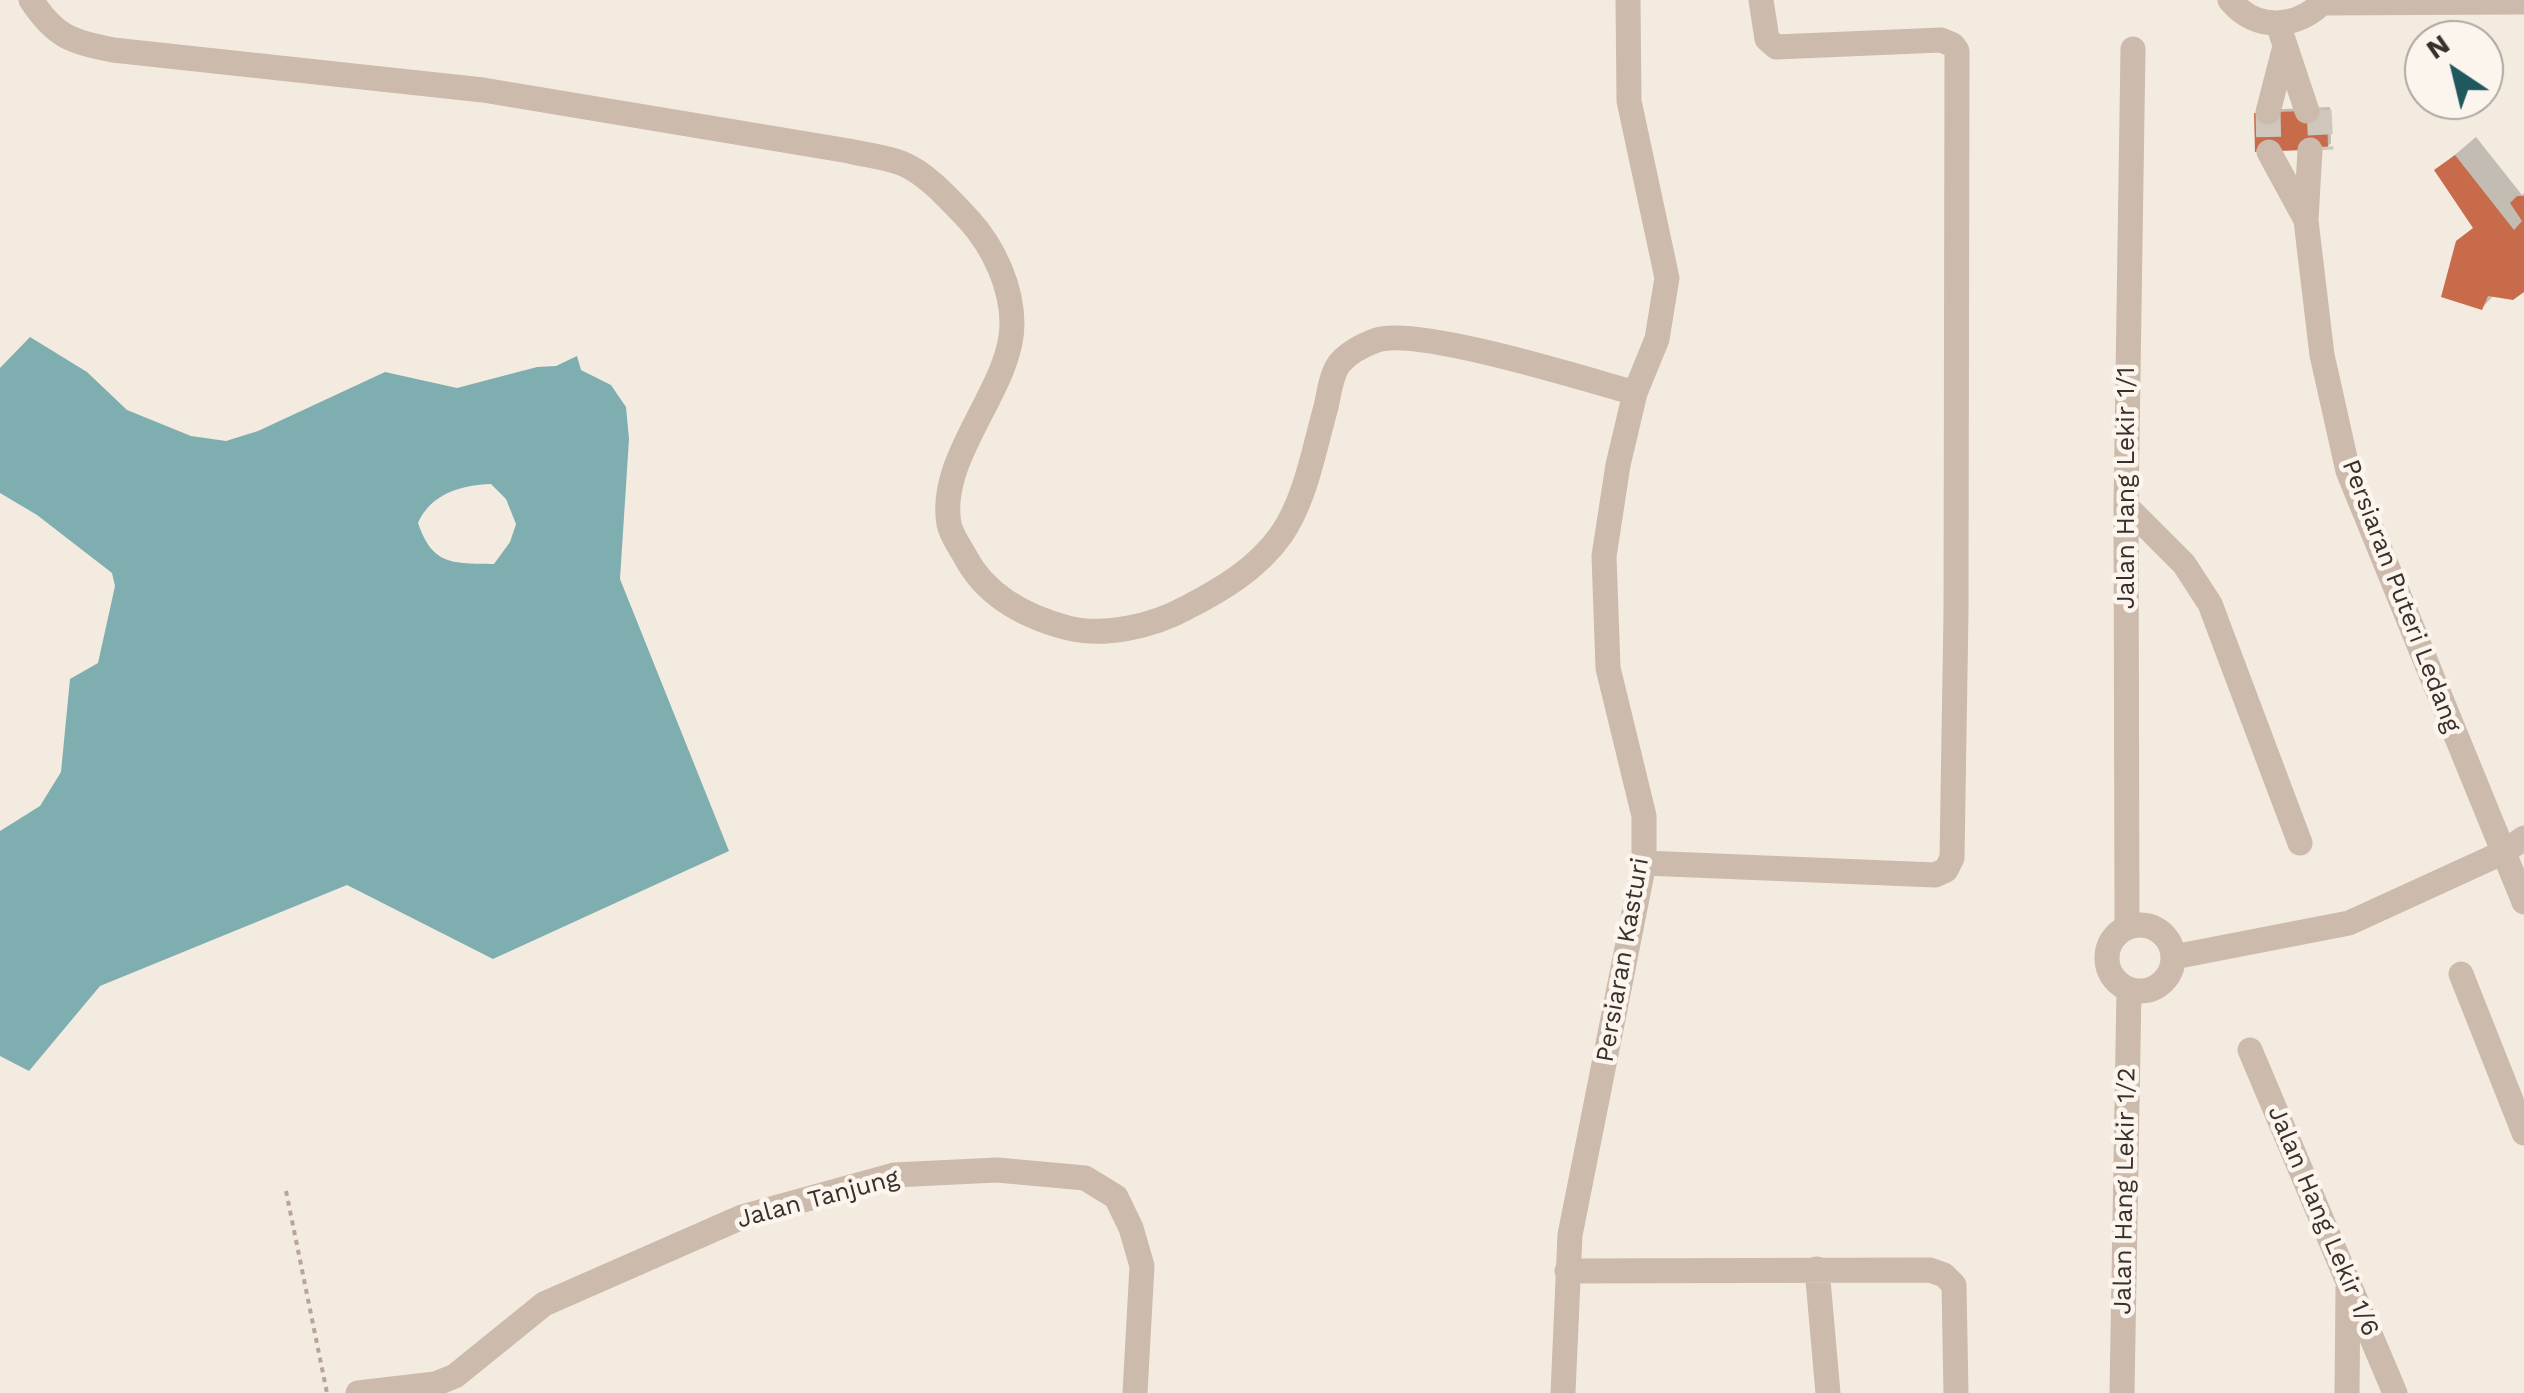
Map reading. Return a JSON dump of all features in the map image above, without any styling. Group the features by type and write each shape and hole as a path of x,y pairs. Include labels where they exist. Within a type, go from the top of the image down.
{"street":[{"path":"31,0 48,26 71,41 113,50 483,90 849,151 903,164 948,198 984,236 1006,282 1012,325 1002,364 960,457 948,504 949,527 970,566 993,595 1027,614 1072,629 1126,629 1171,616 1222,589 1257,562 1281,535 1300,500 1337,366 1354,350 1380,339 1408,338 1478,351 1635,393"},
{"name":"Persiaran Kasturi","path":"1563,1393 1570,1234 1644,862 1644,816 1608,668 1604,556 1618,466 1635,393 1657,339 1668,278 1629,101 1628,0"},
{"path":"1644,862 1934,875 1946,870 1952,858 1958,58 1953,45 1941,40 1776,47 1765,33 1761,0"},
{"path":"2230,0 2247,16 2278,24 2295,22 2324,2 2524,2"},
{"path":"2278,24 2284,50 2313,111"},
{"name":"Jalan Hang Lekir 1/1","path":"2127,927 2126,506 2133,49"},
{"path":"2274,112 2284,50"},
{"path":"2306,220 2315,150"},
{"path":"2276,151 2306,220"},
{"name":"Persiaran Puteri Ledang","path":"2306,220 2322,355 2348,471 2524,902"},
{"path":"2126,506 2184,564 2210,604 2300,843"},
{"path":"2174,957 2349,923 2502,853 2524,838"},
{"path":"2148,925 2158,930 2166,937 2174,957 2172,968 2150,990 2129,989 2112,975 2107,953 2117,934 2127,927 2148,925"},
{"path":"2461,974 2524,1133"},
{"name":"Jalan Hang Lekir 1/2","path":"2122,1393 2129,989"},
{"name":"Jalan Hang Lekir 1/6","path":"2250,1050 2396,1393"},
{"name":"Jalan Tanjung","path":"358,1393 446,1381 473,1364 544,1304 742,1217 894,1175 998,1170 1085,1178 1116,1197 1131,1228 1142,1266 1135,1393"},
{"path":"1817,1270 1828,1393"},
{"path":"1567,1271 1930,1270 1944,1275 1954,1285 1956,1393"},
{"path":"2346,1393 2348,1276"}],"path":[{"path":"286,1191 327,1393"}],"water":[{"path":"30,337 87,372 127,410 191,436 226,441 258,431 385,372 457,388 537,367 556,366 577,356 581,370 611,385 626,407 629,439 620,579 729,851 493,959 347,885 100,986 29,1071 0,1056 0,831 40,806 61,772 70,679 98,663 115,586 112,573 37,515 0,493 0,368","holes":["491,484 506,499 516,524 510,542 494,564 455,562 438,555 418,523 439,498 468,486"]}],"building":[{"path":"2327,110 2328,149 2255,152 2254,113"},
{"path":"2455,155 2514,230 2522,221 2510,203 2517,196 2524,196 2524,292 2513,300 2488,296 2482,310 2441,297 2456,241 2473,228 2434,170"}],"tunnel":[{"path":"2319,110 2321,150"},
{"path":"2268,112 2269,152"}]}
